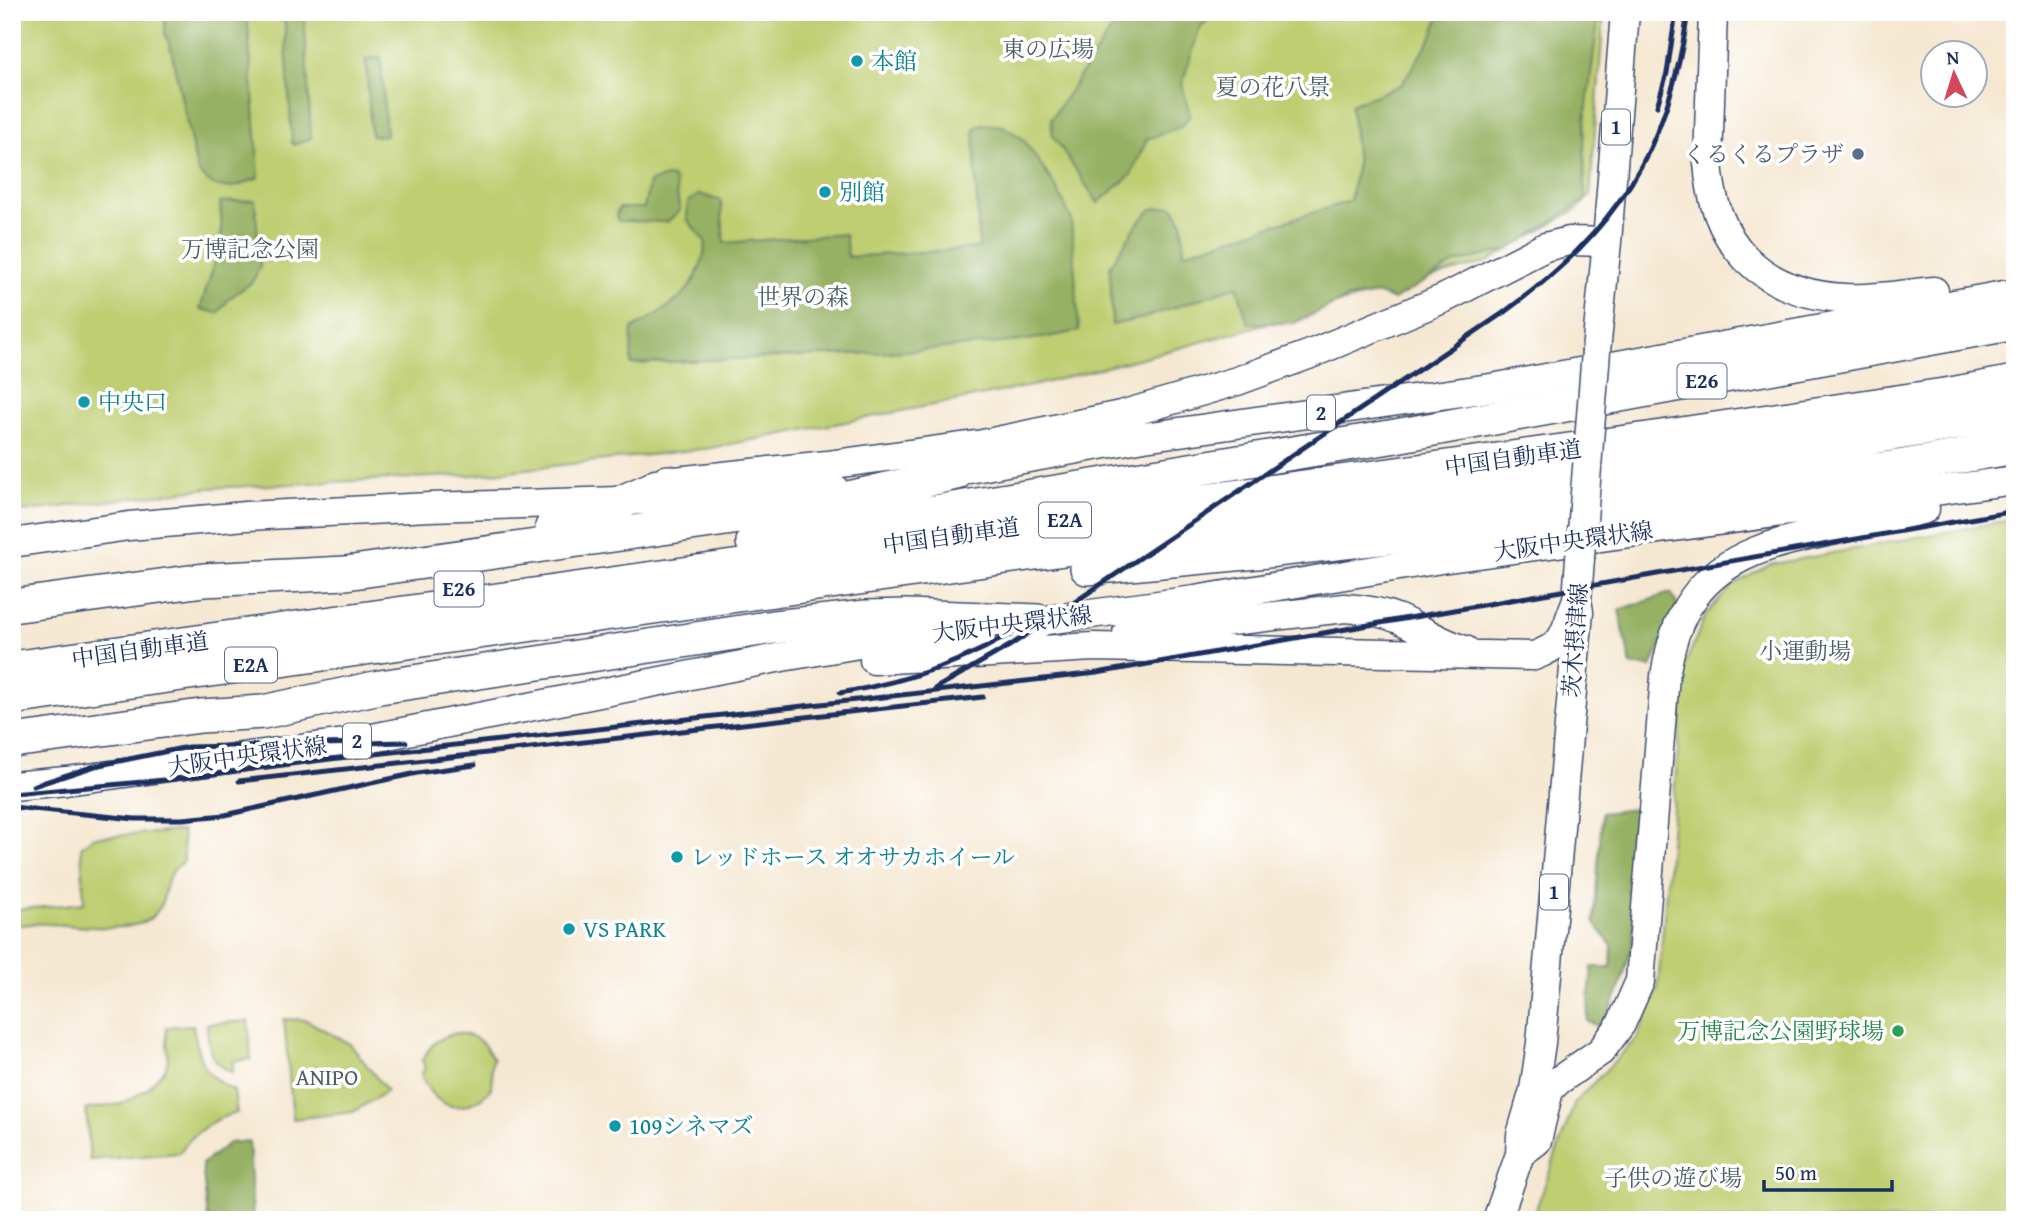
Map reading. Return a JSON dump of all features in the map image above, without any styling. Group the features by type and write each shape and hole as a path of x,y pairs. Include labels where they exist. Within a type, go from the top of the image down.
{"highway":[{"name":"E26","path":"178,645 461,589 1390,437 2015,323"},
{"name":"中国自動車道","path":"12,698 1006,557 1805,448 1953,410 2015,382"},
{"name":"中国自動車道","path":"12,668 1953,410 2015,414"},
{"name":"E2A","path":"490,632 601,628 1028,573 1266,551 1431,532 1904,466 2015,447"},
{"path":"204,580 346,573 686,525 853,497 956,473"},
{"path":"12,606 545,528 589,516 668,482"},
{"path":"12,741 201,716 263,712 380,687 774,627 866,617 906,616 1038,621"}],"main road":[{"name":"茨木摂津線","path":"1497,1220 1520,1154 1521,1135 1534,1090 1541,1043 1579,612 1577,600 1580,558 1625,12"},
{"path":"1713,12 1708,162 1710,185 1723,227 1731,243 1745,259 1760,271 1797,290 1844,298 2015,284"},
{"path":"430,507 827,465 983,444 1121,415 1237,381 1308,355 1445,298 1545,247 1569,241 1607,242"},
{"name":"2","path":"12,543 142,525 291,513 713,498 956,473 1184,431 1497,387 2015,293"},
{"path":"1520,1154 1537,1141 1549,1090 1601,1051 1621,1024 1640,981 1665,676 1675,633 1695,596 1721,570 1755,550 1962,500 2015,482"},
{"name":"大阪中央環状線","path":"12,786 352,742 698,672 866,643 1195,600 1441,559 2015,482"},
{"path":"698,672 1049,648 1534,656 1556,646 1563,638 1577,600"},
{"path":"1038,621 1109,634 1345,608 1363,609 1397,618 1455,647 1486,656"}],"green space":[{"name":"万博記念公園","path":"12,12 1604,12 1590,195 1579,208 1487,262 1036,385 711,448 474,475 209,488 12,513"},
{"path":"155,12 247,12 259,177 233,187 225,187 210,183 197,170 171,49 165,34 165,18"},
{"path":"284,12 304,12 311,138 294,145 292,143"},
{"path":"1123,12 1214,12 1199,30 1182,84 1190,115 1181,127 1147,139 1131,175 1098,203 1053,136 1051,119"},
{"path":"1441,12 1599,12 1584,129 1585,200 1508,250 1455,263 1394,300 1379,294 1348,298 1294,323 1248,323 1237,286 1144,318 1112,325 1110,266 1138,223 1152,209 1173,206 1182,222 1184,253 1350,201 1357,163 1351,105 1401,85 1431,38"},
{"path":"381,58 386,135 371,136 366,59"},
{"name":"世界の森","path":"982,124 1003,126 1023,139 1056,187 1071,218 1079,331 1020,341 920,350 631,364 632,329 681,296 697,275 702,261 706,243 687,219 688,202 700,194 721,201 724,243 845,234 848,257 979,248 974,129"},
{"path":"666,177 673,178 680,211 667,222 618,221 616,215 619,208 644,208 649,182"},
{"path":"255,200 260,267 252,282 230,298 218,313 200,309 218,252 222,230 220,202"},
{"path":"2015,519 2015,1220 1532,1220 1575,1102 1637,1038 1658,988 1685,665 1706,614 1733,585 1769,565"},
{"path":"1671,593 1678,606 1651,667 1631,665 1619,610"},
{"path":"1643,808 1632,947 1618,992 1602,1028 1587,1021 1592,967 1611,967 1612,946 1594,922 1602,813"},
{"path":"182,831 184,861 171,874 162,903 153,916 144,922 131,926 102,928 41,924 12,926 12,910 84,903 81,847 93,837"},
{"name":"ANIPO","path":"284,1019 306,1020 350,1044 387,1091 353,1112 293,1119"},
{"path":"248,1021 251,1059 233,1061 233,1073 219,1064 211,1054 207,1024"},
{"path":"193,1025 203,1065 214,1078 234,1091 237,1113 204,1127 179,1153 90,1160 86,1109 121,1104 147,1089 166,1068 166,1027"},
{"path":"457,1033 479,1040 486,1048 493,1059 493,1083 483,1097 476,1101 467,1105 450,1106 436,1098 425,1084 421,1075 425,1068 422,1060 436,1042"},
{"path":"249,1141 253,1220 208,1220 202,1164 229,1143"}],"railway":[{"path":"1657,106 1667,73 1676,12"},
{"path":"936,688 1011,645 1503,313 1543,282 1577,251 1606,218 1631,184 1651,147 1667,106 1688,12"},
{"path":"12,794 175,779 330,759 1097,673 2015,511"},
{"path":"840,693 890,683 939,668 985,648 1029,622"},
{"path":"239,781 983,697"},
{"path":"33,786 95,766 188,747 406,742"},
{"path":"12,807 135,819 182,819 225,815 417,773 475,765"}],"place":[{"name":"本館","path":"857,61"},
{"name":"くるくるプラザ","path":"1858,154"},
{"name":"別館","path":"825,192"},
{"name":"中央口","path":"84,402"},
{"name":"レッドホース オオサカホイール","path":"677,857"},
{"name":"VS PARK","path":"569,929"},
{"name":"万博記念公園野球場","path":"1898,1031"},
{"name":"109シネマズ","path":"615,1126"}],"park label":[{"name":"東の広場","path":"1048,49"},
{"name":"夏の花八景","path":"1273,87"},
{"name":"小運動場","path":"1805,651"},
{"name":"子供の遊び場","path":"1673,1178"}]}
